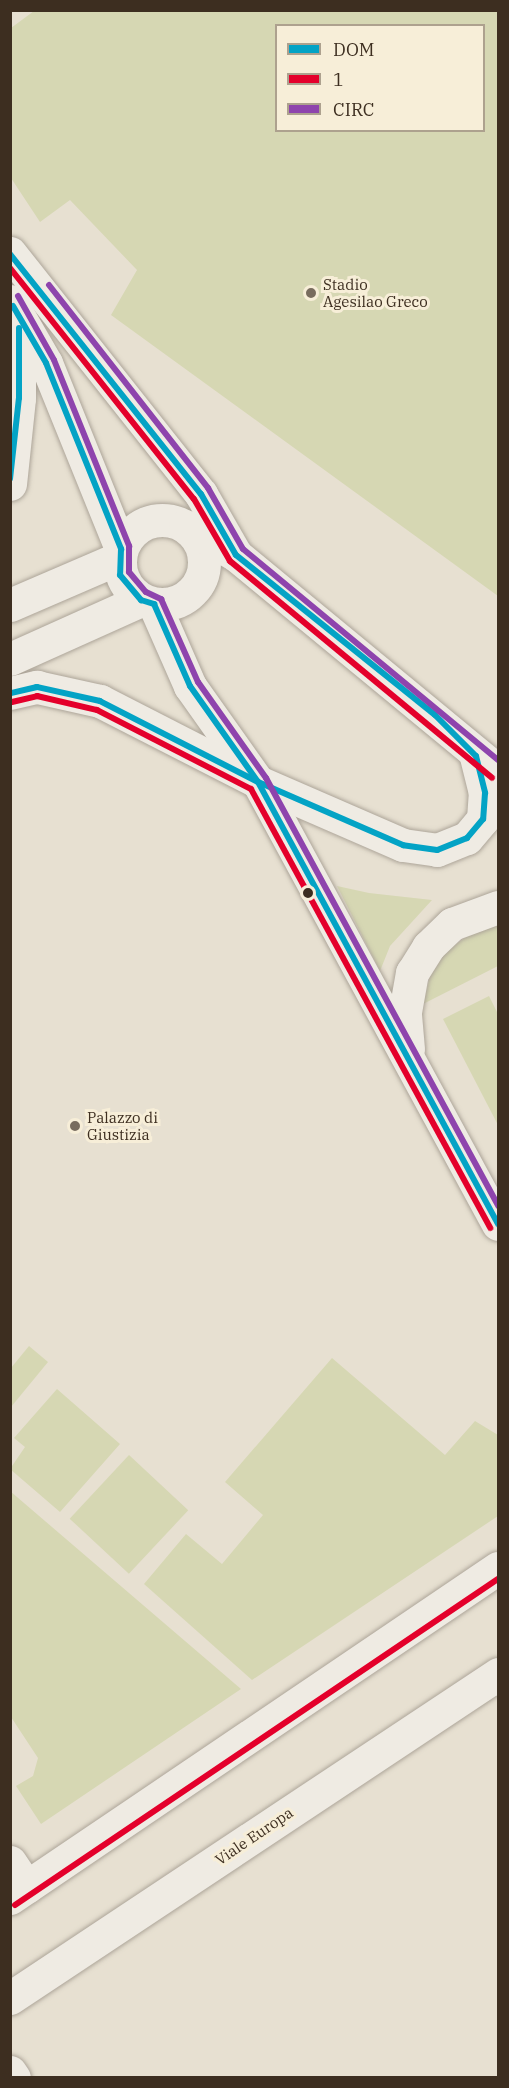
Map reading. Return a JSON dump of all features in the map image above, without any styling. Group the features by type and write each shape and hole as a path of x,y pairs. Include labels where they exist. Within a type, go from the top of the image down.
{"street":[{"path":"10,253 201,494 208,545 202,579 190,595 173,604 147,602 10,658"},
{"path":"10,484 20,398 15,308"},
{"path":"15,308 46,363 120,554 120,575 147,602 190,686 258,782 498,1224"},
{"path":"10,605 120,554 131,532 148,522 167,520 208,545 435,715 487,764 483,819 467,838 437,850 392,841 258,782 100,701 37,687 10,693"},
{"path":"409,1057 405,1012 412,973 428,947 452,924 498,907"},
{"path":"16,1882 498,1568"},
{"name":"Viale Europa","path":"10,1998 498,1674"},
{"path":"10,2072 14,2078"}],"green space":[{"name":"Stadio Agesilao Greco","path":"34,11 498,11 498,596 111,315 137,270 70,200 40,222 11,178 11,28"},
{"path":"337,886 369,893 432,900 390,946 380,971"},
{"path":"498,921 498,966 423,1004 432,969 445,952 479,928"},
{"path":"489,996 498,1014 498,1125 443,1019"},
{"path":"29,1346 48,1362 11,1407 11,1368"},
{"path":"332,1358 445,1455 475,1421 498,1435 498,1516 252,1680 144,1584 186,1534 222,1564 263,1515 225,1482"},
{"path":"57,1389 120,1444 60,1512 10,1469 25,1447 14,1438"},
{"path":"129,1455 188,1510 129,1574 70,1519"},
{"path":"10,1491 241,1689 41,1824 16,1786 33,1776 38,1758 11,1717"}],"transit line":[{"name":"DOM","path":"10,254 201,494 236,555 435,715 476,756 485,793 483,819 467,838 437,850 403,845 258,782 100,701 37,687 10,693"},
{"name":"1","path":"10,268 194,499 230,561 492,778"},
{"name":"CIRC","path":"49,285 208,488 243,549 498,760"},
{"name":"CIRC","path":"18,296 54,360 129,546 129,572 146,592 161,599 198,682 266,778 498,1206"},
{"name":"DOM","path":"13,306 46,363 121,549 120,575 141,600 154,604 190,686 258,782 498,1224"},
{"name":"DOM","path":"10,479 19,398 19,328"},
{"name":"1","path":"12,702 37,696 97,710 251,789 490,1228"},
{"name":"1","path":"15,1905 498,1579"}],"place":[{"name":"Stadio Agesilao Greco","path":"311,293"},
{"name":"Palazzo di Giustizia","path":"75,1126"}]}
